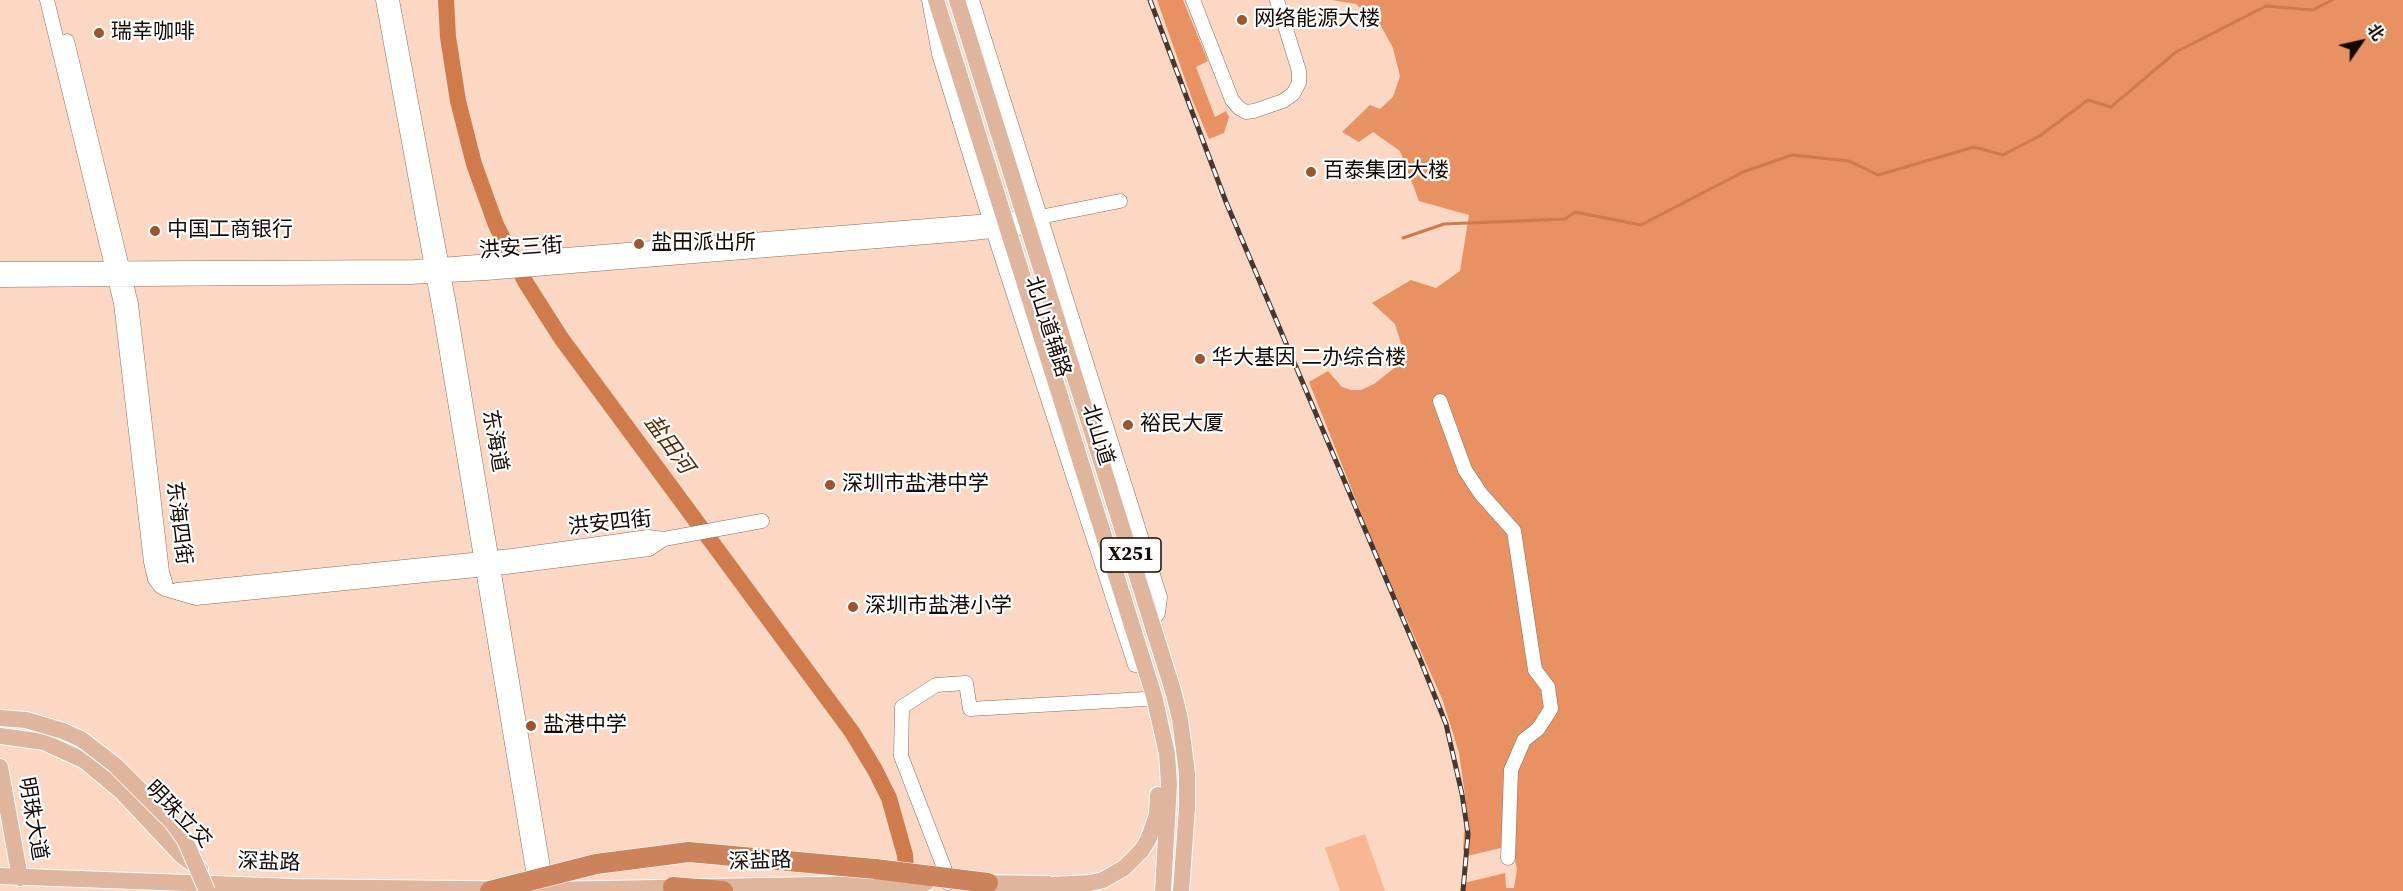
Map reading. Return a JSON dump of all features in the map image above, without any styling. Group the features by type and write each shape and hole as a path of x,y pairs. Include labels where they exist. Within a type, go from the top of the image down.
{"highway":[{"path":"490,891 596,864 689,852 880,874 923,875 946,881 988,883"},
{"path":"673,887 723,891"}],"main road":[{"name":"北山道","path":"936,0 999,225 1090,488 1154,696 1167,754 1169,784 1163,891"},
{"name":"北山道","path":"957,0 1031,220 1174,694 1186,756 1187,808 1181,891"},
{"path":"1065,452 1090,488"},
{"path":"988,883 1055,888 1103,880 1133,861 1149,840 1157,815 1158,782 1154,740 1135,665 1125,600"},
{"path":"0,718 26,720 63,730 81,739 115,765 172,822 185,840 207,891"},
{"name":"明珠立交","path":"0,736 44,742 85,761 106,776 182,855 208,874 240,882 293,887"},
{"name":"明珠大道","path":"0,767 10,877"},
{"name":"明珠大道","path":"0,824 10,877"},
{"name":"深盐路","path":"10,877 293,887 540,890 673,887 880,874 946,881"}],"street":[{"name":"东海四街","path":"47,0 119,274"},
{"name":"东海四街","path":"57,0 119,274 152,571 160,586 172,590"},
{"name":"北山道辅路","path":"929,0 939,54 999,225 1065,452 1135,665"},
{"path":"972,0 1031,220"},
{"path":"1193,0 1232,100 1246,112 1283,101 1293,94 1299,83 1299,72 1277,0"},
{"name":"东海道","path":"388,3 438,271 540,890"},
{"name":"洪安三街","path":"0,280 119,274 438,271 999,225 1120,201"},
{"name":"洪安三街","path":"0,269 119,274"},
{"path":"1440,401 1465,470 1481,494 1514,531 1535,670 1548,687 1551,709 1538,729 1524,740 1511,770 1509,858"},
{"name":"洪安四街","path":"172,590 196,598 488,564 649,549 664,539 762,521"},
{"path":"946,881 901,756 902,707 936,685 966,683 970,709 1145,699"}],"shaded area":[{"path":"1157,0 1183,0 1208,61 1196,67 1215,117 1226,111 1229,117 1224,133 1209,139 1192,99"},
{"path":"1332,0 2403,0 2403,891 1464,891 1464,883 1505,873 1506,888 1514,888 1517,869 1514,856 1505,847 1467,856 1463,850 1466,802 1459,753 1443,701 1377,553 1309,382 1328,371 1342,387 1361,390 1374,384 1393,369 1404,353 1395,324 1372,303 1411,280 1436,288 1460,271 1469,215 1419,201 1400,151 1373,132 1359,142 1342,132 1370,105 1380,109 1393,97 1400,76 1393,48 1381,26 1356,4"},
{"path":"1365,834 1385,891 1340,891 1325,848"}],"waterway":[{"name":"盐田河","path":"446,0 448,37 458,101 474,164 496,225 526,283 561,338 852,732 889,798 905,855 907,884"},
{"path":"1403,238 1444,224 1565,219 1575,212 1641,225 1743,172 1792,155 1849,161 1878,175 1974,147 2003,155 2041,135 2088,100 2111,107 2176,52 2266,6 2313,10 2332,0"}],"railway":[{"path":"1150,0 1226,202 1446,724 1462,794 1468,834 1463,891"}],"place":[{"name":"网络能源大楼","path":"1242,20"},
{"name":"瑞幸咖啡","path":"99,33"},
{"name":"百泰集团大楼","path":"1311,172"},
{"name":"中国工商银行","path":"155,231"},
{"name":"盐田派出所","path":"639,244"},
{"name":"华大基因 二办综合楼","path":"1200,359"},
{"name":"裕民大厦","path":"1128,425"},
{"name":"深圳市盐港中学","path":"830,485"},
{"name":"深圳市盐港小学","path":"853,607"},
{"name":"盐港中学","path":"531,726"}]}
